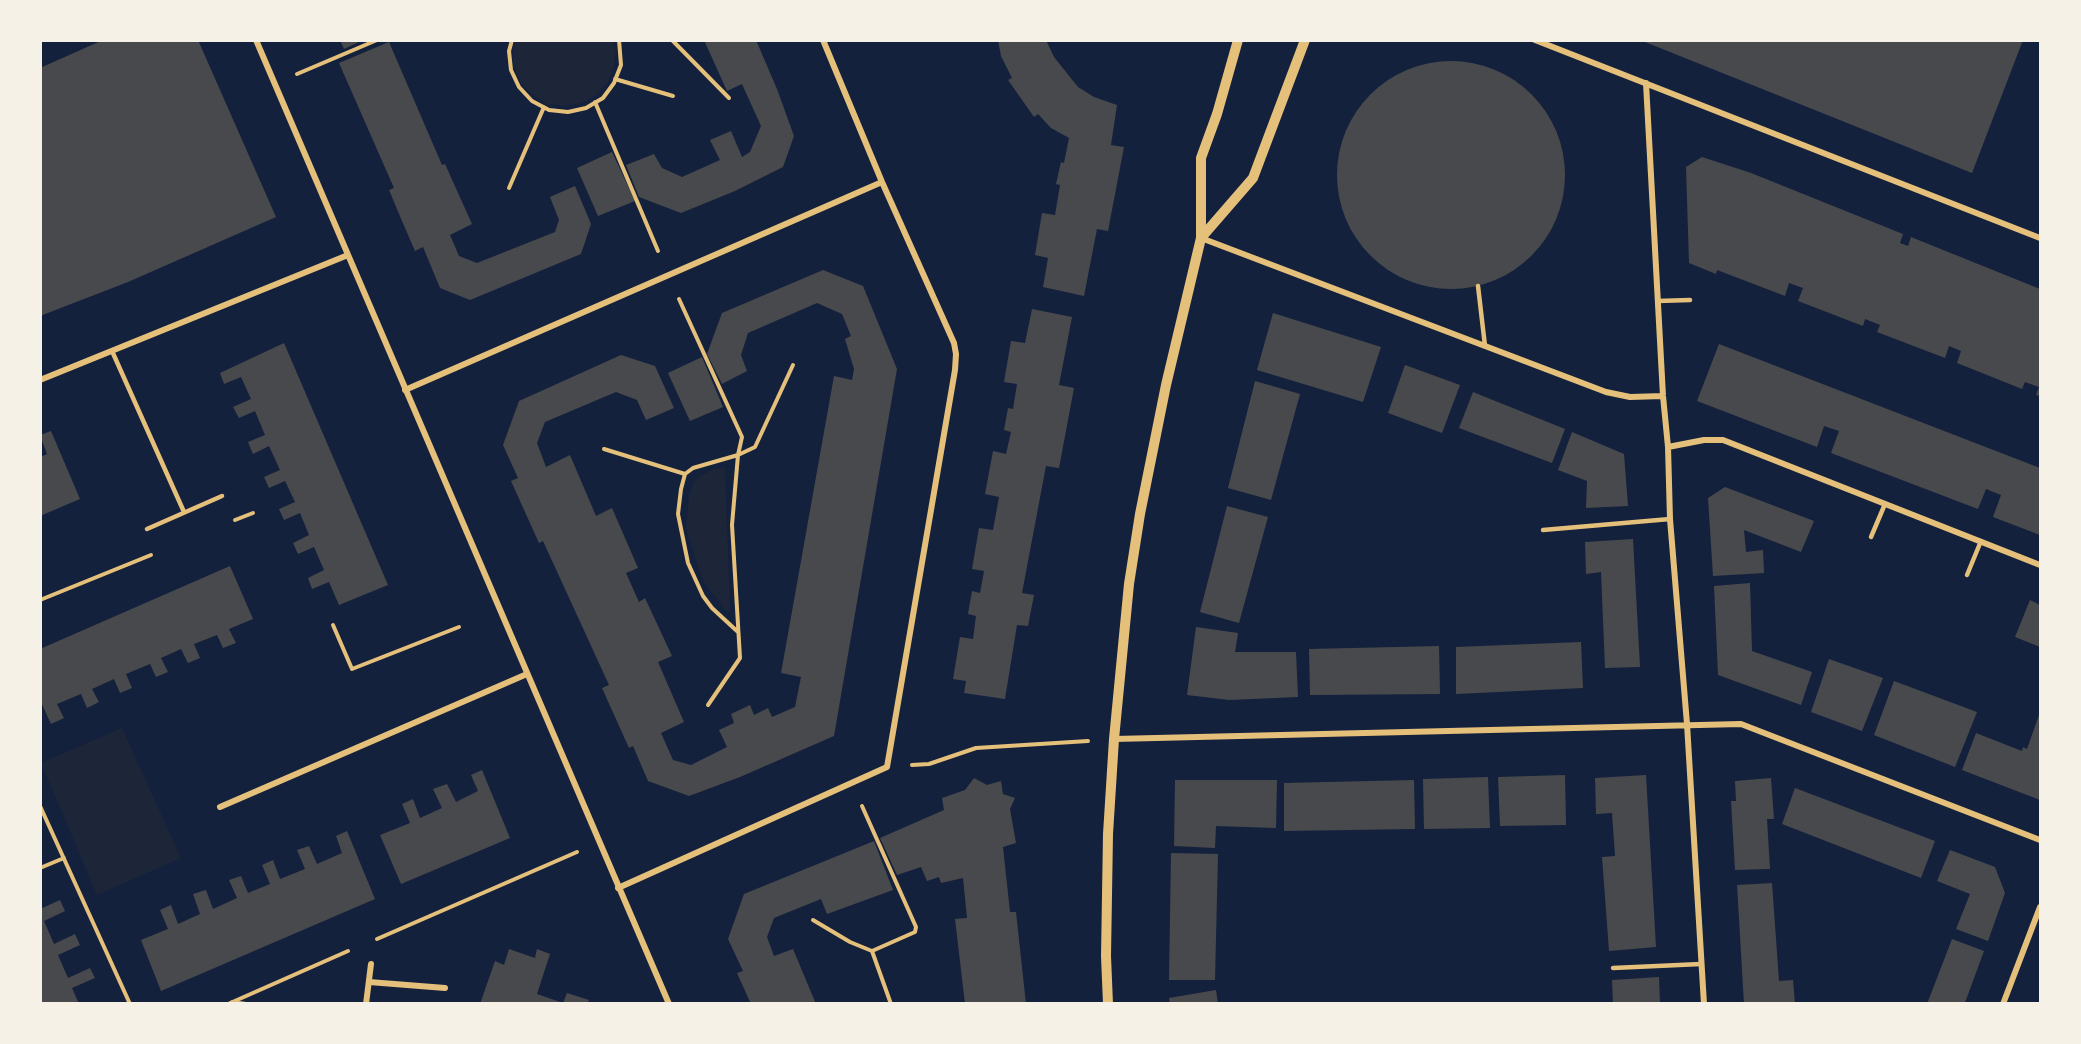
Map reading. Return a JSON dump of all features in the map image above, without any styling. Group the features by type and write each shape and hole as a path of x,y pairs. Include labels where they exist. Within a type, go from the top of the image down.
{"street":[{"path":"256,40 669,1004"},
{"path":"618,888 887,767 956,354 954,343 882,182 823,40"},
{"path":"1108,1004 1106,878 1114,739 1129,584 1140,514 1166,385 1201,238 1201,158 1220,106 1238,40"},
{"path":"1201,238 1253,178 1305,40"},
{"path":"1535,40 2040,238"},
{"path":"1646,83 1663,396 1668,447 1670,519 1687,724 1704,1004"},
{"path":"405,390 882,182"},
{"path":"1201,238 1606,392 1630,397 1663,396"},
{"path":"40,380 348,255"},
{"path":"1668,447 1704,440 1723,440 2040,565"},
{"path":"220,807 527,674"},
{"path":"1114,739 1687,724 1747,726 2040,840"},
{"path":"2003,1004 2040,907"},
{"path":"366,1004 371,964"},
{"path":"369,982 445,988"}],"lane":[{"path":"1478,286 1485,346"},
{"path":"1658,301 1690,300"},
{"path":"112,351 184,512"},
{"path":"147,529 222,496"},
{"path":"1871,537 1885,504"},
{"path":"1543,530 1670,519"},
{"path":"1967,575 1981,541"},
{"path":"1612,968 1701,964"}],"path":[{"path":"274,84 377,40"},
{"path":"512,40 509,51 511,70 519,87 532,101 549,110 568,111 586,108 603,98 621,65 619,40"},
{"path":"672,40 729,98"},
{"path":"615,79 674,96"},
{"path":"595,102 668,275 742,437 738,455 732,525 740,658 708,705"},
{"path":"509,188 544,107"},
{"path":"738,632 712,608 703,596 688,563 678,514 681,489 685,474 693,468 738,455 755,447 793,366"},
{"path":"604,449 685,474"},
{"path":"232,521 253,513"},
{"path":"40,600 160,551"},
{"path":"333,625 352,669 459,627"},
{"path":"887,767 929,764 976,748 1114,739"},
{"path":"813,920 849,942 872,951 915,932 915,927 851,784"},
{"path":"40,806 130,1004"},
{"path":"373,940 599,842"},
{"path":"40,868 64,858"},
{"path":"230,1003 352,949"},
{"path":"872,951 891,1004"},
{"path":"230,1003 246,1004"}],"shaded area":[{"path":"515,41 613,41 616,49 614,66 608,82 596,95 582,103 565,106 547,104 521,83 514,67"},
{"path":"725,468 730,610 728,613 706,585 700,573 686,528 689,495 695,480 713,469"},
{"path":"122,728 181,858 97,895 41,763"}],"building":[{"path":"103,40 198,40 276,217 128,282 40,316 40,68"},
{"path":"340,40 363,40 344,49"},
{"path":"704,40 756,40 794,136 783,167 735,191 681,213 639,197 626,165 654,154 662,168 682,177 720,160 710,140 731,131 742,157 750,152 761,126 742,84 727,91"},
{"path":"998,40 1046,40 1054,57 1078,87 1094,97 1117,105 1111,145 1124,147 1108,231 1097,229 1084,296 1043,287 1048,258 1035,255 1042,213 1055,215 1060,185 1056,184 1061,162 1064,163 1069,138 1051,128 1038,114 1034,117 1008,80 1012,78 1001,56"},
{"path":"1640,40 2023,40 1972,173"},
{"path":"389,42 442,165 445,164 472,224 450,235 459,256 477,263 555,232 559,220 550,197 575,186 591,224 581,254 470,300 440,288 423,247 415,251 389,190 394,188 339,63"},
{"path":"1451,61 1484,66 1505,75 1523,87 1539,103 1551,121 1560,142 1565,175 1560,208 1551,229 1539,247 1523,263 1505,275 1484,284 1451,289 1418,284 1397,275 1379,263 1363,247 1351,229 1342,208 1337,175 1342,142 1351,121 1363,103 1379,87 1397,75 1418,66"},
{"path":"612,152 635,201 598,216 577,168"},
{"path":"1702,157 1751,173 1903,234 1900,243 1908,246 1911,237 2040,289 2040,396 2036,395 2039,387 2025,382 2022,389 1957,363 1961,351 1949,346 1945,358 1877,332 1880,325 1865,319 1863,326 1798,301 1803,288 1789,283 1785,296 1717,270 1716,274 1689,263 1686,167"},
{"path":"823,270 863,286 897,369 834,736 740,777 689,796 648,781 633,746 629,748 602,688 609,685 543,541 539,543 511,481 518,478 503,445 519,401 621,355 655,366 674,408 646,420 637,400 616,392 545,422 537,443 546,467 570,455 596,516 612,508 638,568 626,573 639,602 645,598 672,656 658,662 684,722 661,733 673,760 691,765 727,747 719,730 734,723 731,714 750,705 754,715 768,708 772,717 795,707 801,677 781,673 834,376 852,380 854,369 845,339 851,336 842,314 817,303 748,333 741,355 747,371 722,384 707,354 722,313"},
{"path":"1032,309 1072,317 1059,385 1074,388 1059,468 1046,466 1022,593 1034,595 1028,626 1017,625 1005,699 964,693 966,681 953,679 960,637 973,639 976,616 968,614 972,591 980,593 984,571 972,569 979,528 993,530 999,497 985,494 993,451 1006,454 1011,432 1004,430 1008,408 1013,409 1017,384 1004,382 1011,341 1025,343"},
{"path":"1273,313 1381,347 1363,402 1257,370"},
{"path":"284,343 388,585 339,605 329,582 312,589 308,578 324,570 314,547 298,554 293,543 309,535 300,513 284,520 279,509 295,502 285,481 269,488 264,477 280,470 269,446 253,454 248,442 265,435 255,411 239,418 233,407 251,399 241,377 224,384 220,373"},
{"path":"1719,344 2040,468 2040,535 1993,517 2001,495 1986,489 1978,509 1831,453 1839,431 1824,426 1817,447 1697,401"},
{"path":"702,357 723,407 690,421 668,373"},
{"path":"1405,365 1460,385 1442,433 1388,413"},
{"path":"1255,381 1300,394 1271,500 1228,488"},
{"path":"1473,392 1565,429 1552,463 1459,428"},
{"path":"51,431 80,499 40,516 40,457 47,454 40,435"},
{"path":"1572,432 1624,454 1628,506 1586,508 1587,481 1558,470"},
{"path":"1725,487 1814,521 1801,552 1744,530 1746,552 1763,550 1764,573 1713,576 1708,498"},
{"path":"1227,506 1268,517 1239,623 1200,612"},
{"path":"1633,539 1640,667 1605,668 1601,572 1586,574 1585,542"},
{"path":"230,566 253,619 229,629 236,643 223,648 217,635 194,644 200,658 188,663 181,649 161,658 168,672 156,677 150,664 126,674 132,688 120,693 114,679 92,689 99,702 87,708 81,694 57,704 64,718 51,724 40,700 40,649"},
{"path":"1750,583 1752,651 1812,672 1801,705 1718,675 1714,586"},
{"path":"2030,600 2040,605 2040,647 2015,637"},
{"path":"1196,627 1238,633 1235,652 1296,652 1298,697 1229,700 1187,695"},
{"path":"1581,642 1583,688 1456,694 1456,647"},
{"path":"1439,646 1440,694 1310,695 1309,649"},
{"path":"1829,659 1883,678 1862,731 1811,712"},
{"path":"1894,681 1977,712 1955,767 1874,735"},
{"path":"2040,712 2040,800 1962,770 1976,733 2022,751 2023,747 2027,749"},
{"path":"482,770 510,838 401,884 380,835 410,823 402,804 413,799 420,818 442,808 433,789 447,784 456,802 478,791 471,775"},
{"path":"1565,775 1566,825 1500,826 1498,777"},
{"path":"1646,775 1656,947 1609,951 1602,857 1615,856 1612,813 1596,814 1595,778"},
{"path":"1488,777 1490,828 1424,829 1423,779"},
{"path":"974,778 987,785 1001,781 1003,794 1015,798 1010,809 1016,843 1003,847 1010,912 1016,912 1026,1004 965,1004 955,919 967,918 963,878 941,883 939,877 927,881 921,867 897,875 880,838 944,810 942,798 965,790"},
{"path":"1771,778 1774,819 1767,819 1770,869 1735,870 1731,801 1736,801 1735,781"},
{"path":"1175,780 1277,780 1276,828 1216,826 1215,848 1174,846"},
{"path":"1414,780 1415,829 1284,831 1284,783"},
{"path":"1795,788 1935,841 1921,878 1782,824"},
{"path":"347,831 375,899 161,991 141,940 168,929 160,910 171,905 178,924 200,914 193,894 206,890 213,909 237,898 229,880 241,876 248,893 270,884 262,865 273,860 280,879 305,869 297,850 309,846 317,864 342,853 336,836"},
{"path":"874,841 893,890 827,914 821,899 774,918 767,937 774,956 793,949 816,1004 751,1004 737,973 743,971 728,939 744,894"},
{"path":"1950,850 1995,867 2005,893 1988,941 1956,929 1970,894 1937,881"},
{"path":"1171,853 1218,854 1215,980 1169,980"},
{"path":"1772,883 1779,981 1793,980 1795,1004 1744,1004 1737,885"},
{"path":"60,900 65,911 44,921 54,944 75,934 80,945 58,955 68,978 90,968 95,978 72,988 79,1004 40,1004 40,909"},
{"path":"1952,939 1984,951 1966,1000 1964,1004 1927,1004"},
{"path":"509,949 535,958 537,949 550,954 537,994 563,1003 567,993 589,1000 587,1004 480,1004 495,961 504,965"},
{"path":"1659,977 1660,1004 1613,1004 1612,980"},
{"path":"1216,990 1218,1004 1170,1004 1169,998"}]}
